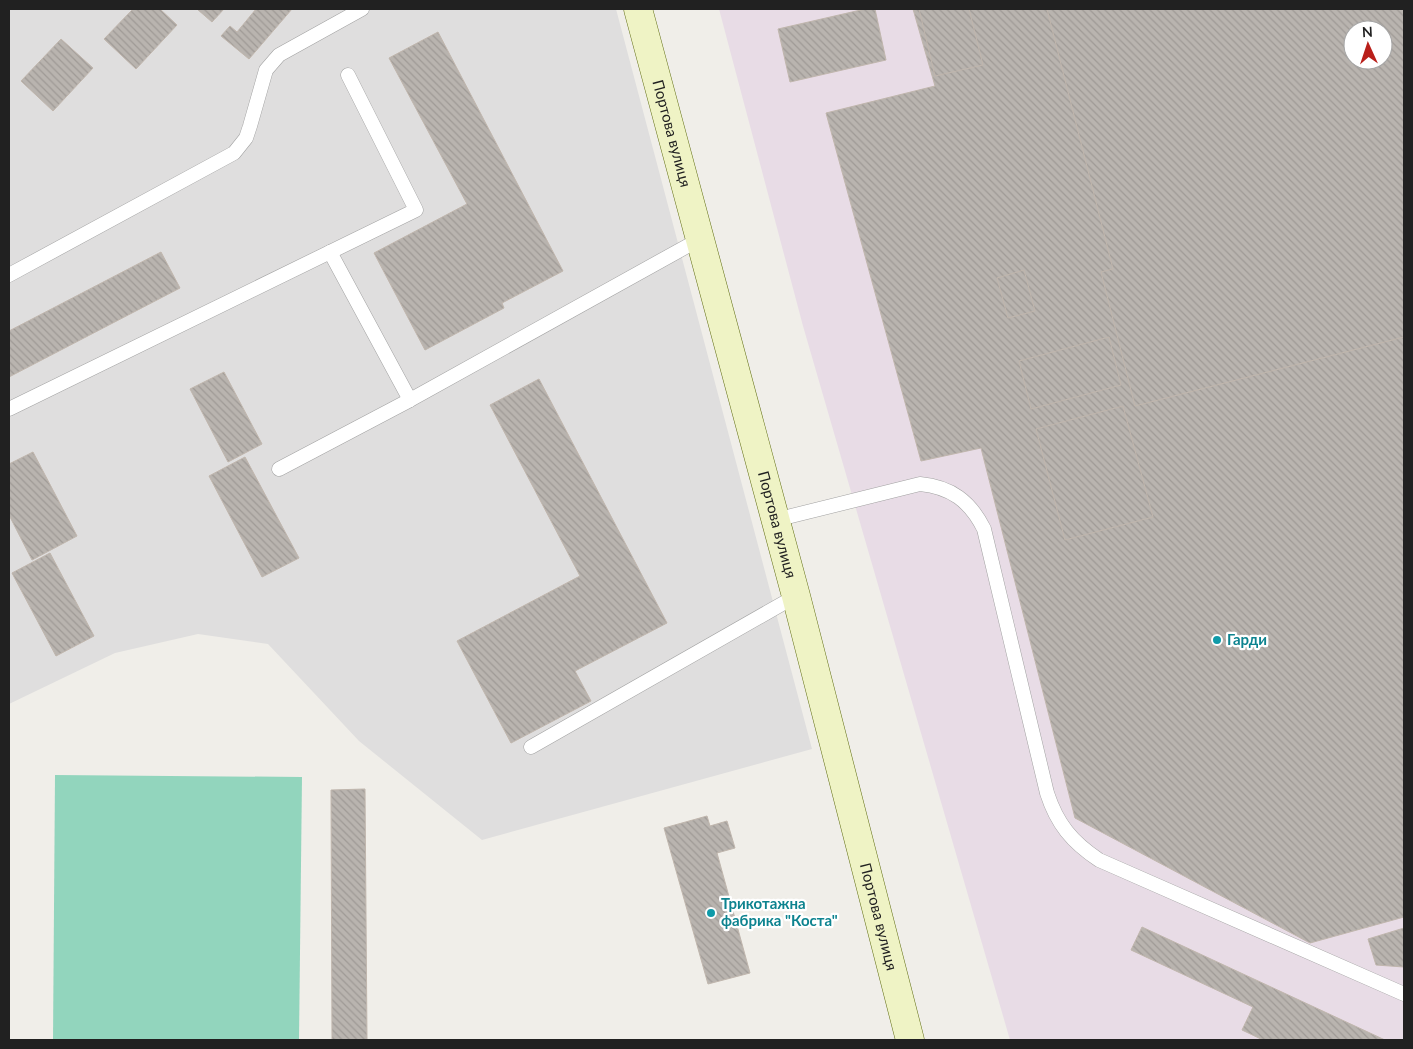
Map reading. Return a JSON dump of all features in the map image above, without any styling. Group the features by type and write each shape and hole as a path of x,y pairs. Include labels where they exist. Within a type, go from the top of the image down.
{"street":[{"name":"Портова вулиця","path":"638,9 796,596 910,1040"}],"lane":[{"path":"9,275 234,153 248,132 266,70 279,55 362,9"},
{"path":"9,409 416,210 348,75"},
{"path":"279,469 410,400 700,239"},
{"path":"330,252 410,400"},
{"path":"775,520 920,484 944,489 966,502 976,514 984,529 1047,793 1054,814 1066,832 1081,848 1099,860 1404,994"},
{"path":"531,747 796,596"}],"shaded area":[{"path":"9,9 616,9 812,749 482,840 359,741 268,644 198,634 115,653 9,704"},
{"name":"Гарди","path":"719,9 1404,9 1404,1040 1010,1040 803,326"}],"green space":[{"path":"55,775 302,777 299,1040 53,1040"}],"building":[{"path":"133,9 160,9 177,25 136,69 104,39"},
{"path":"197,9 224,9 212,22"},
{"path":"256,9 292,9 249,59 221,36 230,26 237,32"},
{"path":"865,9 875,9 886,60 790,82 778,29"},
{"name":"Гарди","path":"913,9 1404,9 1404,917 1310,943 1075,818 981,448 921,461 826,113 935,86"},
{"path":"919,9 969,9 983,65 935,76"},
{"path":"1047,9 1404,9 1404,337 1135,406 1101,272 1113,269"},
{"path":"438,32 563,271 502,303 504,308 425,350 374,253 467,204 389,58"},
{"path":"61,39 93,68 53,111 21,81"},
{"path":"161,252 180,288 9,377 9,331"},
{"path":"1024,270 1035,311 1008,318 997,278"},
{"path":"1109,337 1121,385 1031,409 1019,361"},
{"path":"224,372 262,444 228,462 190,389"},
{"path":"539,379 667,623 575,671 591,701 511,743 457,641 580,576 490,405"},
{"path":"1123,406 1153,517 1065,540 1036,429"},
{"path":"33,452 77,536 32,560 9,515 9,464"},
{"path":"245,457 299,558 262,577 209,476"},
{"path":"50,553 94,636 56,656 12,573"},
{"path":"365,789 367,1040 332,1040 331,790"},
{"name":"Трикотажна фабрика \"Коста\"","path":"707,816 710,826 727,821 735,848 717,853 750,973 708,984 664,828"},
{"path":"1142,927 1385,1040 1263,1040 1242,1030 1253,1007 1131,950"},
{"path":"1404,928 1404,967 1376,965 1368,939"}],"place":[{"name":"Гарди","path":"1217,640"},
{"name":"Трикотажна фабрика \"Коста\"","path":"711,913"}]}
